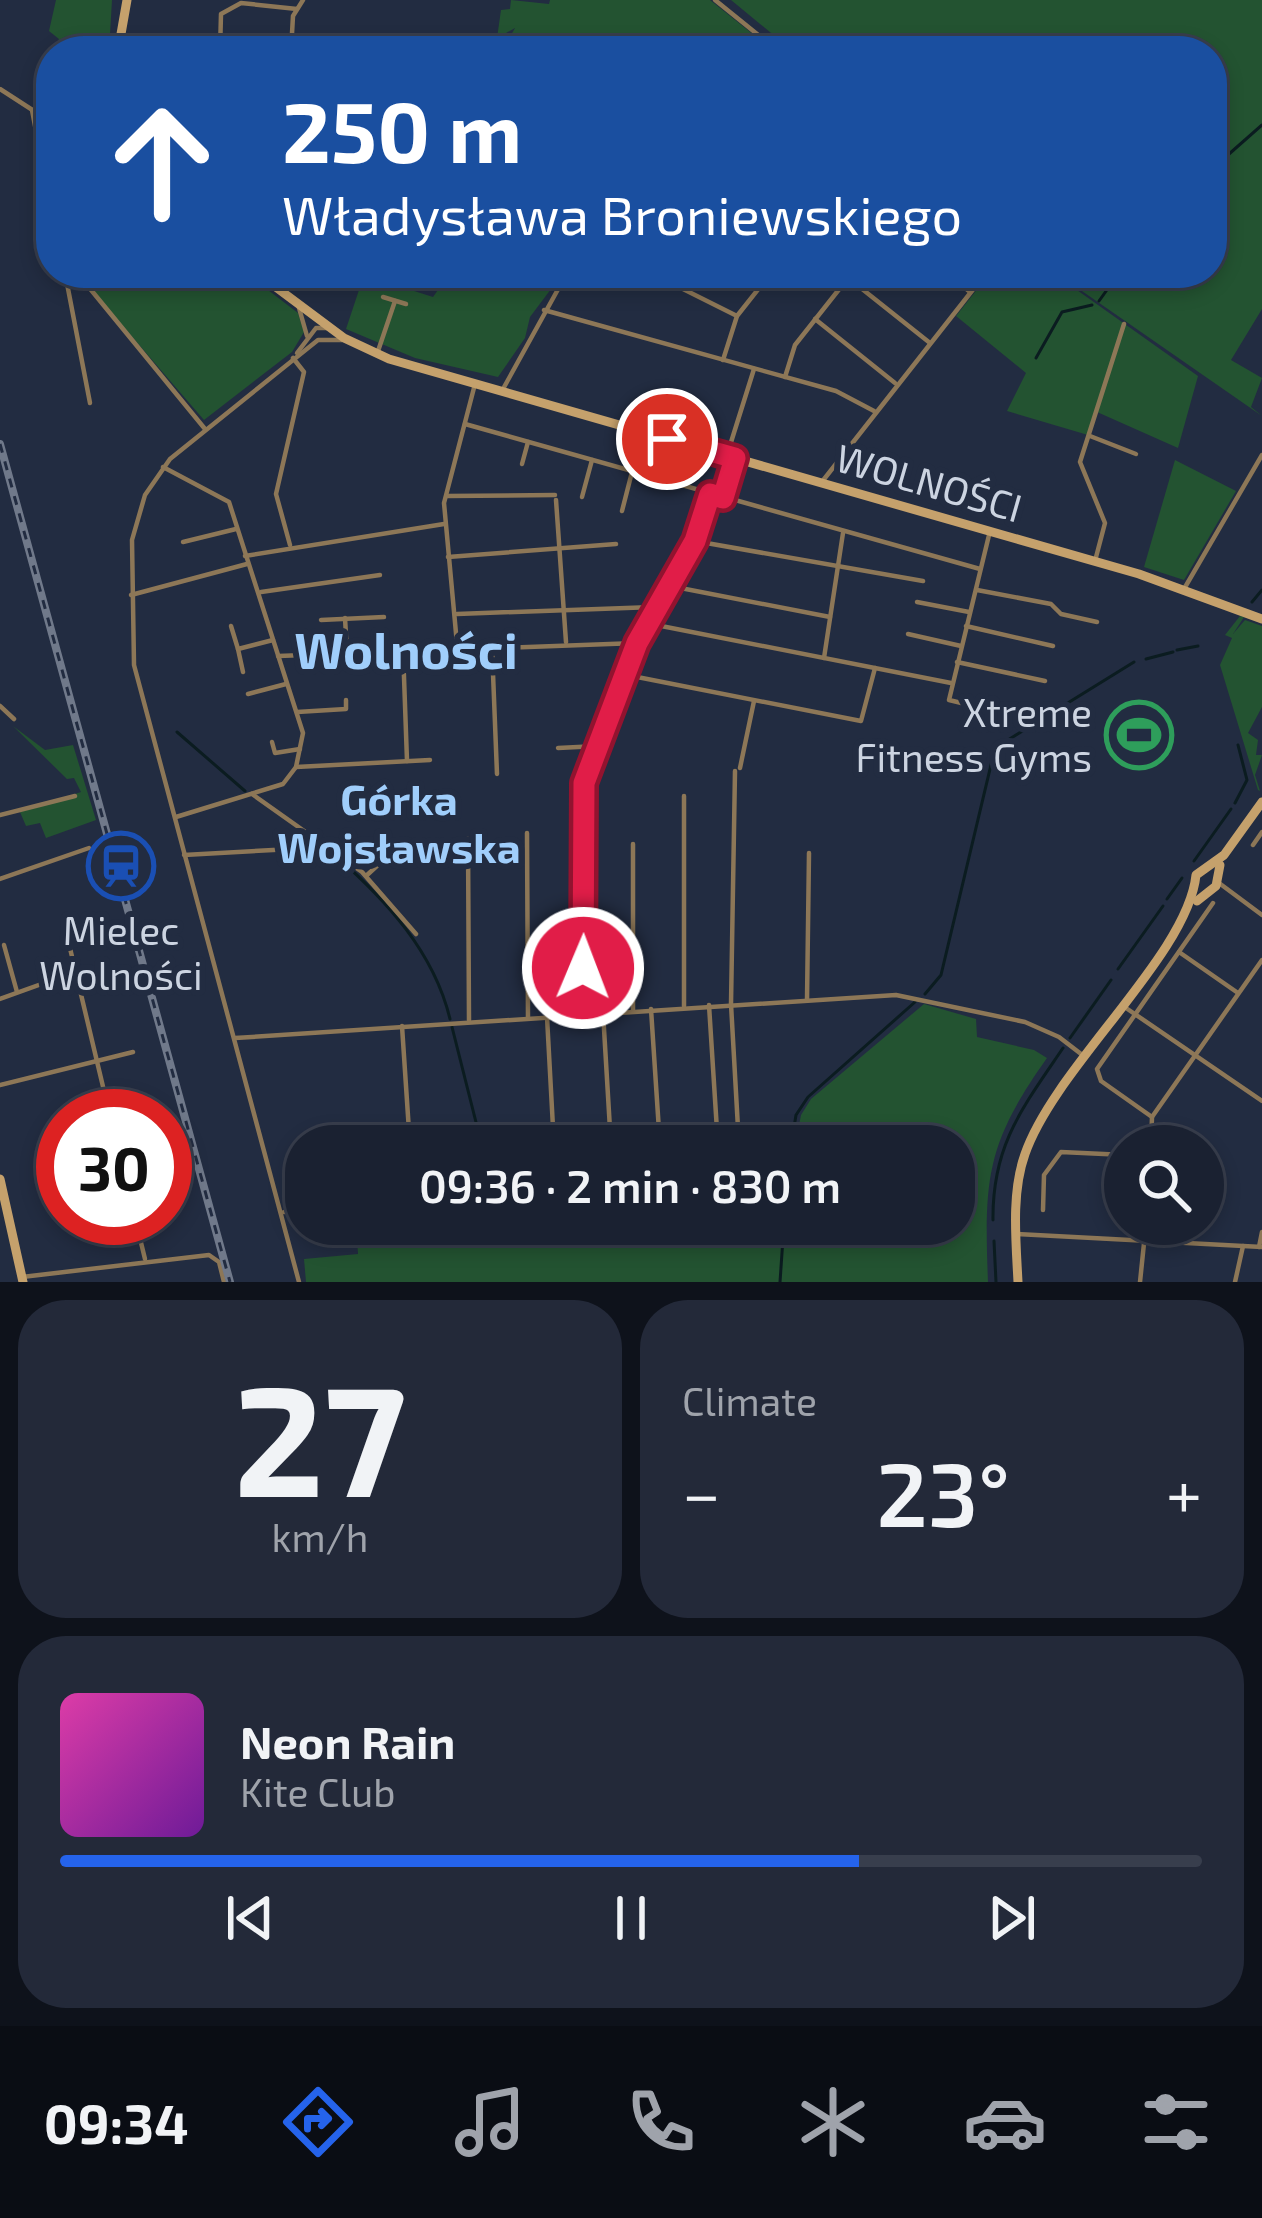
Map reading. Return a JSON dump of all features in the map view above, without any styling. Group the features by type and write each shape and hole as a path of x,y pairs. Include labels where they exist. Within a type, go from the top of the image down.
{"main road":[{"path":"119,36 124,0"},
{"name":"WOLNOŚCI","path":"276,288 324,326 377,354 1094,561 1262,619"},
{"path":"1018,1282 1017,1196 1028,1147 1262,802"},
{"path":"0,1179 22,1279"}],"street":[{"path":"293,36 303,0"},
{"path":"715,0 759,36"},
{"path":"220,36 221,14 241,3 298,9"},
{"path":"0,88 36,113"},
{"path":"32,110 36,131"},
{"path":"68,288 90,403"},
{"path":"89,288 206,429"},
{"path":"502,392 557,288"},
{"path":"681,288 737,316"},
{"path":"724,360 737,316 759,288"},
{"path":"785,377 795,345 836,288"},
{"path":"861,288 930,343"},
{"path":"965,288 970,292"},
{"path":"821,483 973,288"},
{"path":"377,354 396,298"},
{"path":"296,303 306,320 305,342"},
{"path":"544,310 848,395 874,410"},
{"path":"815,319 896,385"},
{"path":"1094,561 1105,523 1080,469 1124,324"},
{"path":"293,358 324,326"},
{"path":"298,1282 284,1212 134,664 131,595 136,520 163,467 318,340 324,326"},
{"path":"318,340 353,343"},
{"path":"290,545 276,494 304,372 293,358"},
{"path":"723,498 754,369"},
{"path":"457,646 445,496 476,384"},
{"path":"465,424 980,569"},
{"path":"1090,436 1136,454"},
{"path":"522,464 528,442"},
{"path":"1184,589 1262,455"},
{"path":"581,497 592,460"},
{"path":"163,467 222,496 260,592 303,733 296,767 283,784 174,817"},
{"path":"622,511 632,472"},
{"path":"582,1014 584,783 637,643 665,585 695,541 710,494"},
{"path":"445,496 556,497 566,642"},
{"path":"131,595 290,545 444,524"},
{"path":"183,542 237,529"},
{"path":"990,531 949,691 952,703 1027,719"},
{"path":"824,658 843,532"},
{"path":"695,541 923,581"},
{"path":"448,557 616,544"},
{"path":"260,592 380,575"},
{"path":"665,585 830,617"},
{"path":"975,590 1051,604 1061,614 1097,622"},
{"path":"917,602 969,612"},
{"path":"454,614 654,607"},
{"path":"321,620 385,617"},
{"path":"345,618 347,652"},
{"path":"646,623 951,682"},
{"path":"231,626 243,672"},
{"path":"966,626 1053,646"},
{"path":"908,634 961,646"},
{"path":"238,649 273,640"},
{"path":"278,656 637,643"},
{"path":"492,645 497,774"},
{"path":"403,649 406,761"},
{"path":"957,662 1045,681"},
{"path":"626,675 861,722 875,668"},
{"path":"248,694 286,684"},
{"path":"297,712 346,709 346,700"},
{"path":"738,1125 730,1004 737,770 754,700"},
{"path":"0,706 14,719"},
{"path":"272,742 274,753 300,749"},
{"path":"558,748 598,746"},
{"path":"296,767 430,760"},
{"path":"252,794 366,876 416,934"},
{"path":"0,815 75,796"},
{"path":"684,796 684,1006"},
{"path":"1253,845 1262,832"},
{"path":"527,833 528,1018"},
{"path":"366,876 391,853 468,839 469,1022"},
{"path":"633,844 633,1010"},
{"path":"0,879 89,848"},
{"path":"184,855 292,849 302,856"},
{"path":"807,1000 809,853"},
{"path":"1210,882 1262,915"},
{"path":"1152,1117 1101,1081 1097,1069 1213,903"},
{"path":"64,923 103,1089"},
{"path":"4,946 18,993"},
{"path":"1179,952 1238,993"},
{"path":"1152,1125 1152,1117 1262,960"},
{"path":"0,999 75,972"},
{"path":"235,1038 896,995 1040,1028 1085,1057"},
{"path":"1122,1004 1262,1101"},
{"path":"709,1005 717,1125"},
{"path":"651,1009 659,1125"},
{"path":"603,1012 610,1125"},
{"path":"547,1017 553,1125"},
{"path":"402,1026 409,1125"},
{"path":"0,1085 133,1052"},
{"path":"1043,1210 1044,1175 1058,1153 1104,1154"},
{"path":"1223,1245 1261,1247 1262,1232"},
{"path":"1017,1234 1104,1239"},
{"path":"141,1245 145,1262"},
{"path":"1140,1282 1145,1245"},
{"path":"1234,1282 1243,1246"},
{"path":"22,1279 209,1255 219,1262 224,1282"}],"green space":[{"path":"56,0 112,0 110,36 55,36 49,31"},
{"path":"511,0 549,4 550,0 710,0 755,36 511,36 515,28 497,36 501,10 510,9"},
{"path":"731,0 1262,0 1262,309 1231,360 1262,378 1251,407 1262,416 1078,288 1227,288 1227,36 775,36"},
{"path":"90,288 266,288 298,313 304,332 292,352 204,420"},
{"path":"360,288 405,288 433,297 439,288 552,288 530,317 525,338 498,377 415,358 346,329"},
{"path":"978,288 1074,288 1198,376 1178,448 1097,412 1088,435 1007,411 1026,373 956,316"},
{"path":"1175,460 1236,491 1184,580 1144,567"},
{"path":"1244,617 1233,634 1245,620 1262,626 1262,707 1248,733 1258,740 1256,755 1262,755 1255,775 1260,791 1220,665 1232,638 1225,635"},
{"path":"13,726 45,750 73,745 96,820 46,838 40,823 26,826 20,812 81,792 74,778 67,779"},
{"path":"924,1004 976,1019 977,1037 1034,1050 1047,1058 1011,1115 993,1164 987,1216 988,1282 306,1282 304,1259 358,1254 357,1245 975,1245 975,1125 799,1125 811,1099"}],"waterway":[{"path":"1227,156 1262,125"},
{"path":"1099,301 1108,288"},
{"path":"1036,358 1062,312 1092,305"},
{"path":"1252,602 1262,590"},
{"path":"1177,650 1198,646"},
{"path":"1146,659 1173,652"},
{"path":"925,994 941,975 995,748 1134,662"},
{"path":"177,732 245,791"},
{"path":"1235,803 1247,780 1238,745"},
{"path":"1194,861 1231,809"},
{"path":"336,856 406,929 432,971 450,1019"},
{"path":"1167,899 1182,878"},
{"path":"1118,969 1163,906"},
{"path":"1070,1038 1111,980"},
{"path":"794,1125 808,1097 915,1002"},
{"path":"452,1027 477,1125"},
{"path":"993,1220 1004,1148 1063,1048"},
{"path":"994,1241 996,1282"},
{"path":"780,1282 783,1245"}],"railway":[{"path":"0,444 230,1282"}],"place":[{"name":"Xtreme Fitness Gyms","path":"1139,735"},
{"name":"Mielec Wolności","path":"121,866"}],"district":[{"name":"Wolności","path":"406,651"},
{"name":"Górka Wojsławska","path":"399,824"}],"route":[{"path":"583,968 584,783 637,643 674,570 695,541 710,494 723,498 735,458 667,439"}]}
